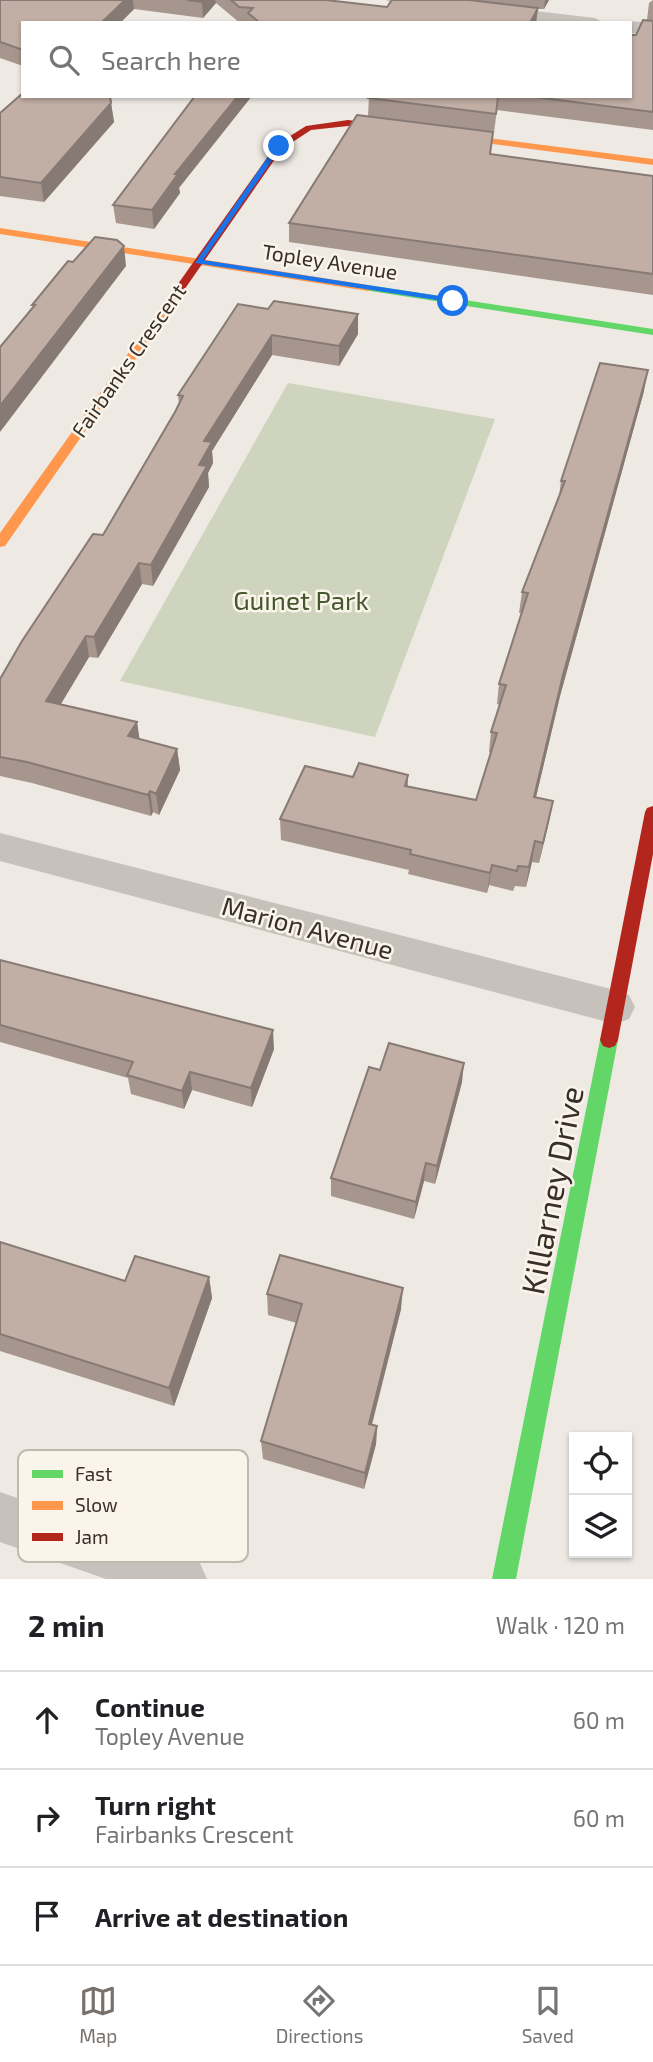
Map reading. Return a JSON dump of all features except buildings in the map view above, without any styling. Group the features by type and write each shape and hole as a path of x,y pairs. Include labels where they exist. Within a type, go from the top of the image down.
{"street":[{"path":"395,0 578,21"},
{"path":"632,27 653,29"},
{"name":"Fairbanks Crescent","path":"0,543 279,146 309,128 348,124 653,162"},
{"name":"Topley Avenue","path":"0,231 653,332"},
{"name":"Killarney Drive","path":"504,1579 653,812"},
{"name":"Marion Avenue","path":"0,847 615,1007"},
{"path":"0,1517 18,1523"},
{"path":"131,1562 181,1579"}],"green space":[{"name":"Guinet Park","path":"288,383 495,419 375,737 120,681"}],"traffic: fast":[{"path":"368,288 653,332"},
{"path":"504,1579 609,1040"}],"traffic: slow":[{"path":"434,134 653,162"},
{"path":"0,231 368,288"},
{"path":"0,543 178,291"}],"traffic: jam":[{"path":"178,291 279,147 309,128 348,123 434,134"},
{"path":"609,1040 653,812"}],"route":[{"path":"279,146 198,261 453,301"}]}
